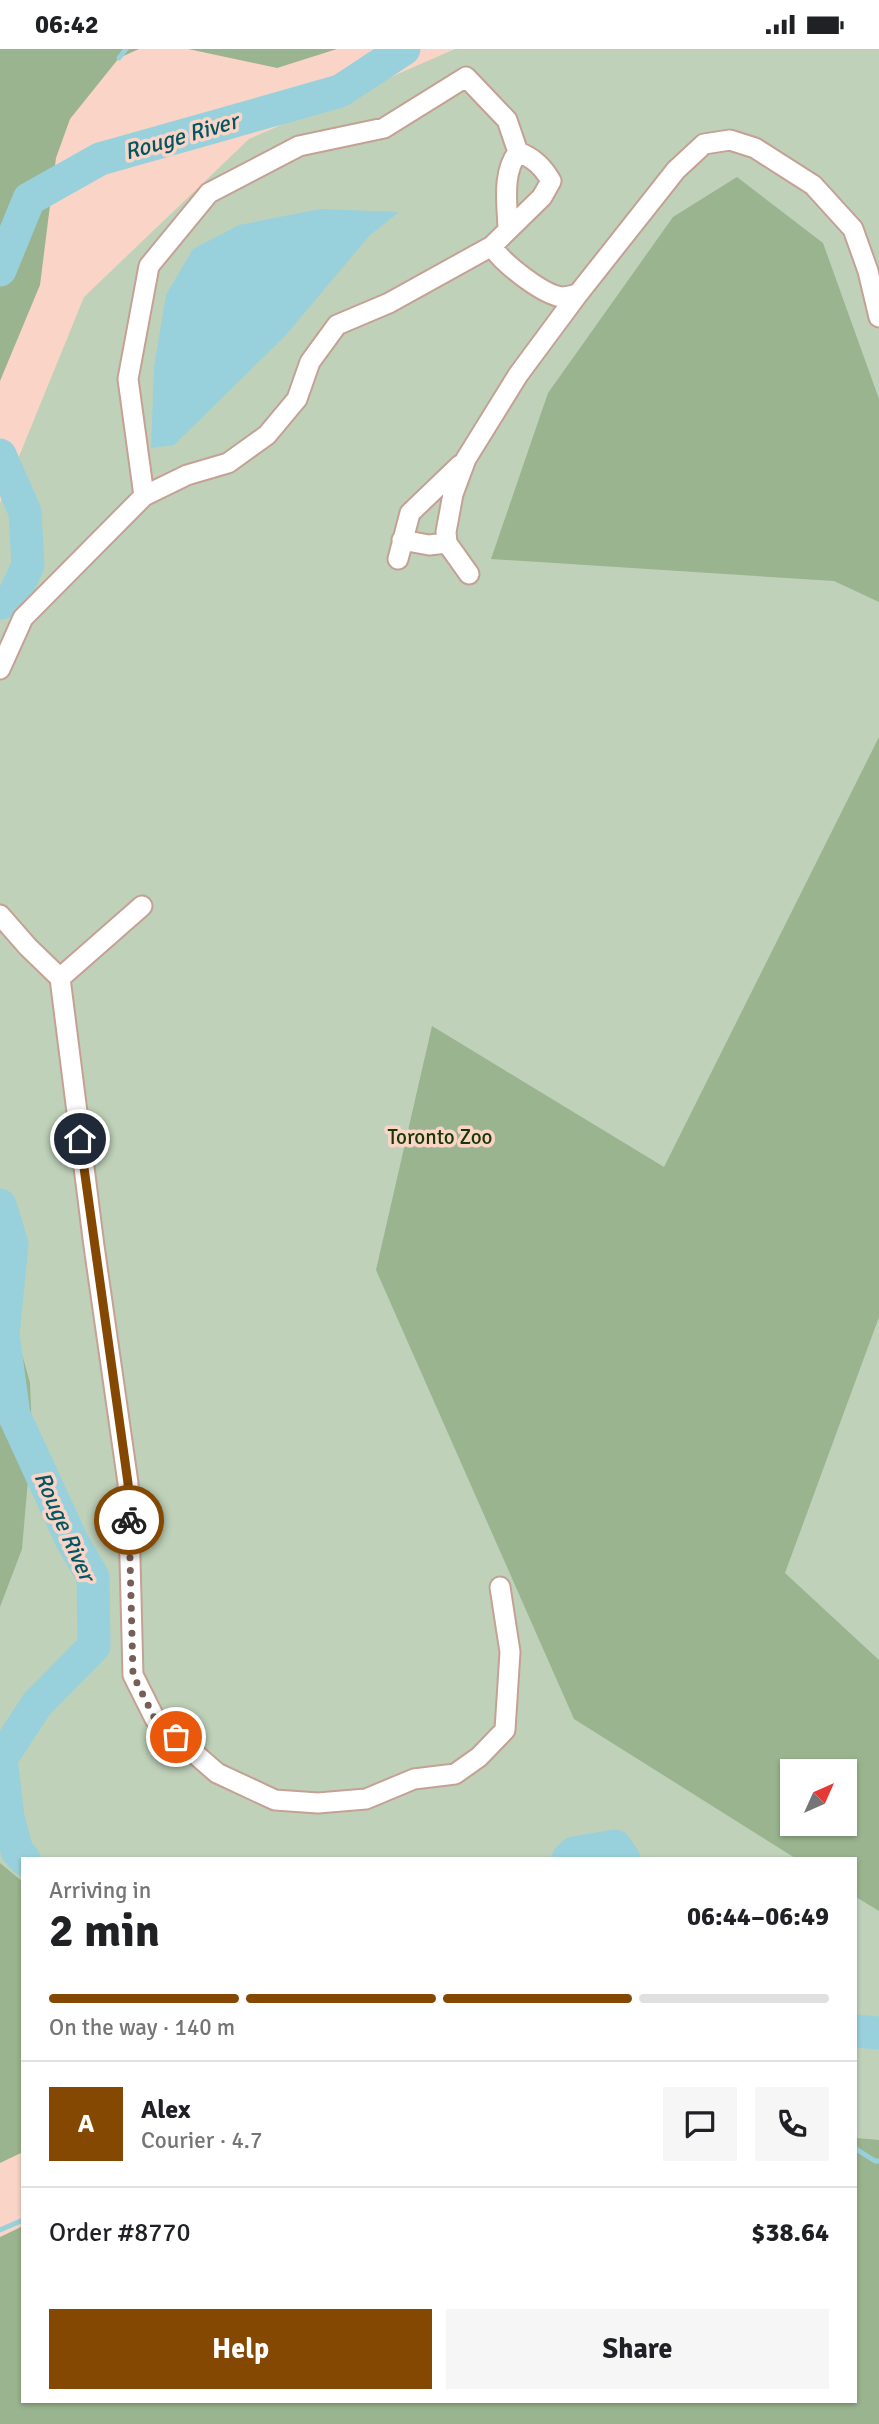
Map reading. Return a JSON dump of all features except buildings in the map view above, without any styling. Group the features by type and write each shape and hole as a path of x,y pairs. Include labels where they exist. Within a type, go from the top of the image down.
{"street":[{"path":"0,669 23,618 144,496 187,475 228,463 267,435 297,399 310,362 337,325 389,303 492,246 542,197 551,181 544,169 531,157 518,152 507,120 466,77 384,128 299,146 209,193 149,265 128,379 144,496"},
{"path":"469,575 447,543 446,532 453,494 466,459 518,375 578,294 676,170 705,144 730,140 755,148 813,185 853,229 868,271 879,317"},
{"path":"508,228 507,177 518,152"},
{"path":"492,246 498,257 550,293 563,297 578,294"},
{"path":"447,543 400,550 410,513 466,459"},
{"path":"60,978 142,907"},
{"path":"0,915 60,978 128,1483 133,1675 155,1719 217,1773 275,1800 318,1803 366,1799 414,1779 455,1774 479,1757 505,1730 510,1652 500,1587"}],"green space":[{"path":"0,49 139,49 119,58 70,119 56,158 40,285 0,381"},
{"path":"188,49 337,49 277,68"},
{"name":"Toronto Zoo","path":"455,49 879,49 879,2379 857,2368 857,1857 21,1857 21,1941 0,1930 0,503 84,297 249,139"},
{"path":"737,177 823,243 879,399 879,602 834,581 491,559 548,393 673,217"},
{"path":"879,737 879,1317 785,1573 879,1660 879,1911 857,1898 857,1857 793,1857 574,1719 376,1270 432,1026 664,1167"},
{"path":"0,1274 30,1383 32,1433 22,1549 0,1607"},
{"path":"0,1863 21,1880 21,2153 0,2163"},
{"path":"857,2138 879,2140 879,2424 0,2424 0,2237 21,2227 21,2403 857,2403"}],"water":[{"path":"320,209 399,212 369,236 286,335 174,445 151,448 154,367 166,295 193,249 239,225"}],"waterway":[{"path":"119,58 126,49"},
{"name":"Rouge River","path":"0,270 29,199 100,159 340,91 404,49"},
{"name":"Rouge River","path":"0,455 25,512 28,565 12,600 0,603"},
{"name":"Rouge River","path":"0,1205 12,1244 3,1334 14,1415 72,1541 93,1577 94,1646 37,1704 1,1759 8,1817 17,1851 22,1857"},
{"name":"Rouge River","path":"570,1857 574,1853 615,1846 623,1857"},
{"name":"Rouge River","path":"857,2031 879,2033"},
{"path":"857,2150 879,2161"},
{"path":"0,2230 21,2221"}],"way so far":[{"path":"129,1520 133,1675 155,1719 176,1737"}],"route":[{"path":"80,1139 128,1483 129,1520"}]}
